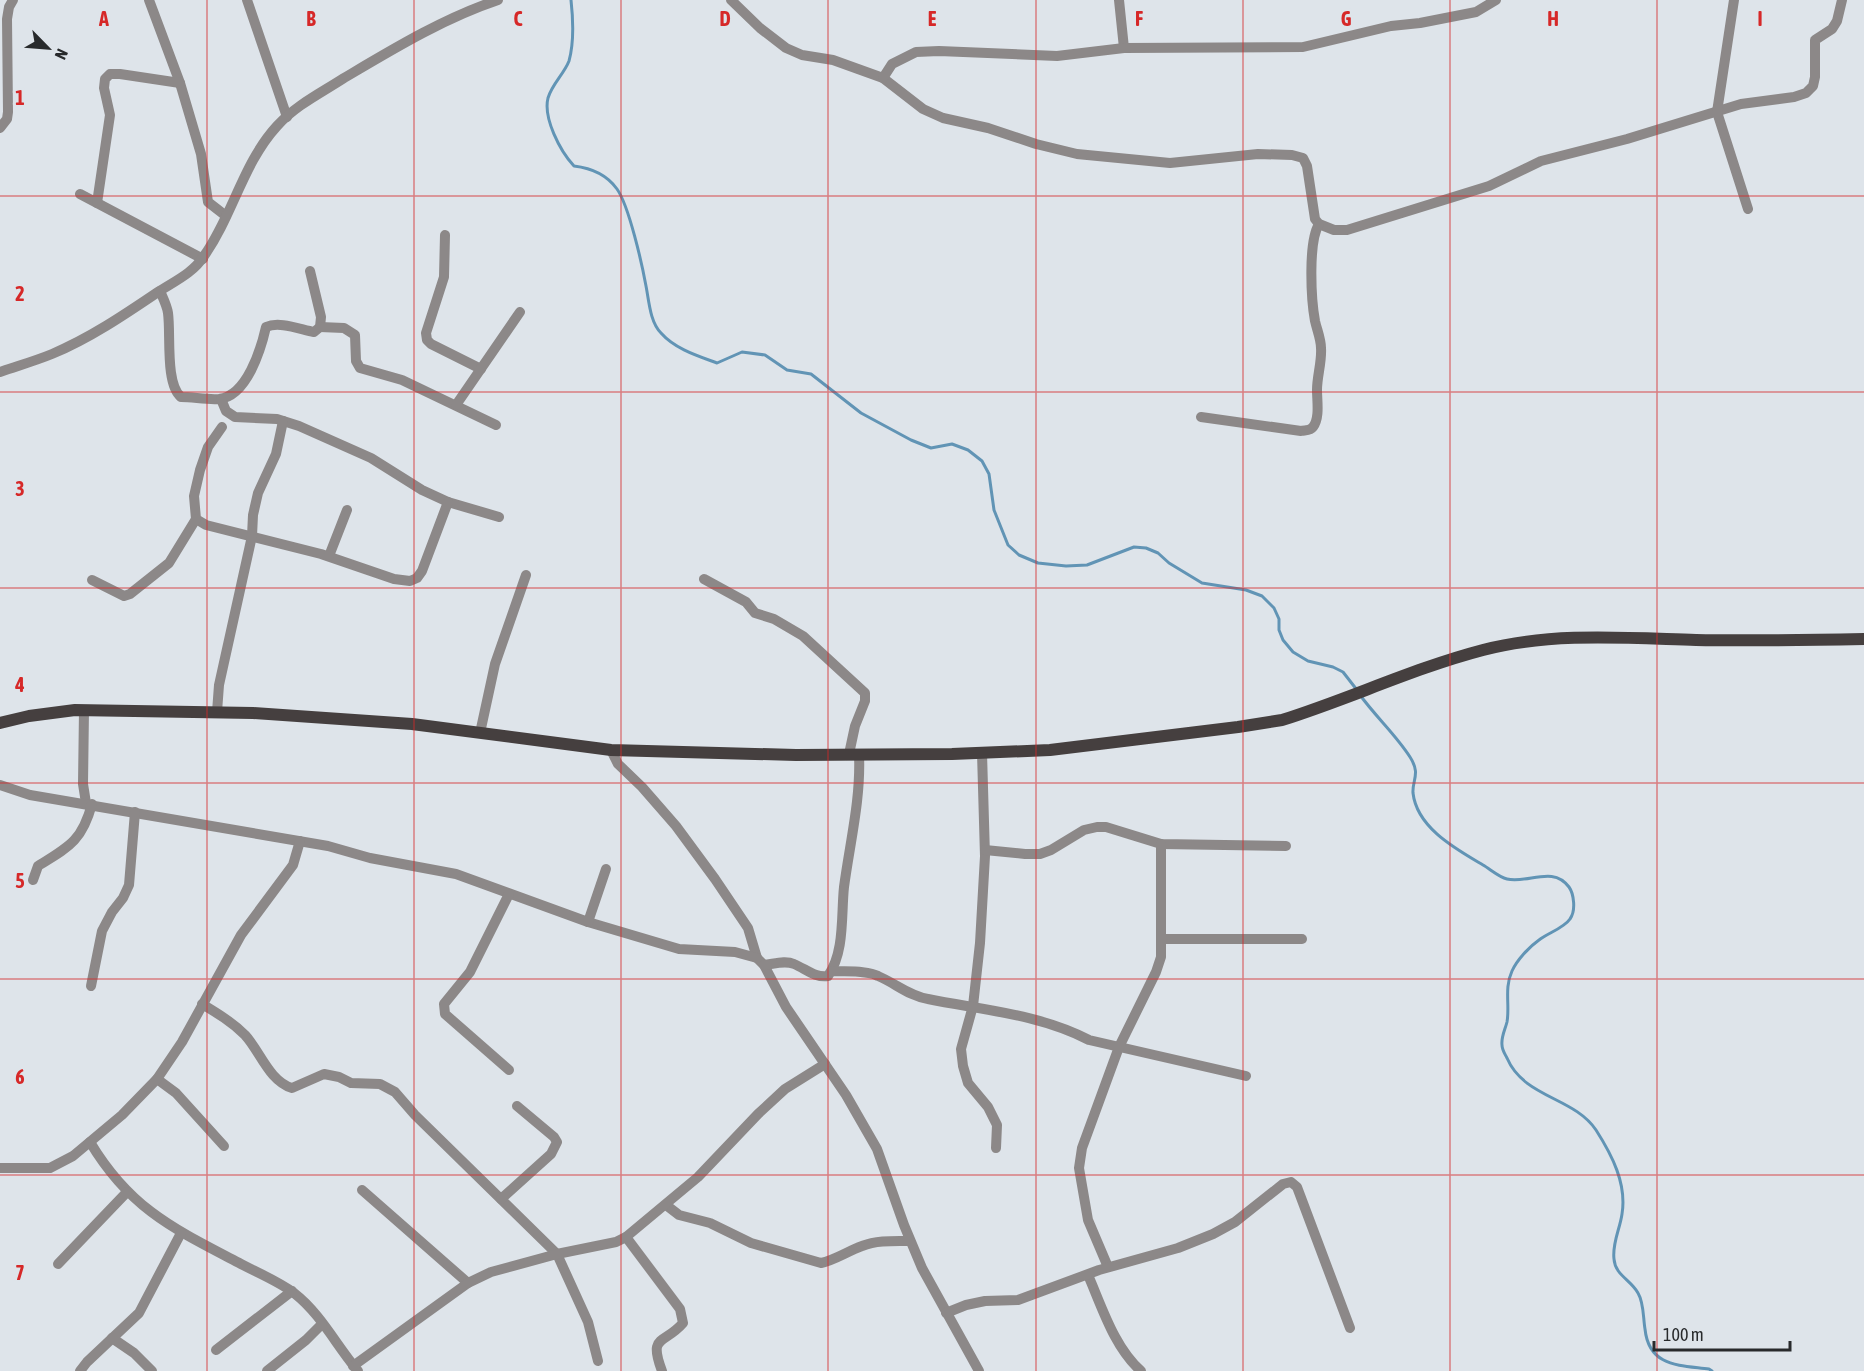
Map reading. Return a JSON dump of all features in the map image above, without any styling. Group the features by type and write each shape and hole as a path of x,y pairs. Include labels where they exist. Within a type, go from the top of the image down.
{"main road":[{"path":"0,723 29,716 84,710 217,712 328,717 412,724 611,750 854,754 1050,750 1282,720 1371,687 1484,650 1532,641 1604,638 1756,641 1864,639"}],"street":[{"path":"0,128 7,119 8,112 7,19 13,0"},
{"path":"149,0 180,83 201,154 208,202 226,216"},
{"path":"247,0 287,117"},
{"path":"0,372 52,354 85,338 187,274 203,259 261,144 299,106 387,52 468,10 498,0"},
{"path":"731,0 760,28 786,48 802,55 833,60 883,78 923,109 943,118 988,128 1077,154 1170,163 1258,154 1292,154 1303,158 1307,166 1315,219 1319,224 1334,230 1347,230 1369,224 1489,186 1541,161 1628,139 1741,104 1794,97 1806,93 1813,86 1815,77 1815,40 1832,29 1837,21 1842,0"},
{"path":"1119,0 1124,48"},
{"path":"883,78 892,64 916,52 1057,56 1124,48 1303,47 1391,26 1476,12 1496,0"},
{"path":"1734,0 1717,112 1748,209"},
{"path":"97,203 110,115 104,88 105,79 110,74 120,74 180,83"},
{"path":"80,194 203,259"},
{"path":"1201,417 1300,430 1310,430 1314,426 1317,417 1317,383 1321,350 1314,310 1312,247 1313,237 1319,224"},
{"path":"445,235 444,277 426,333 427,340 481,369"},
{"path":"310,271 321,317 320,327"},
{"path":"160,291 168,311 171,371 175,390 181,397 221,399 239,389 252,370 266,327 269,325 314,332 320,327 344,328 355,335 356,360 360,368 402,380 496,425"},
{"path":"456,405 520,312"},
{"path":"221,399 226,411 235,417 277,419 299,426 371,458 422,490 448,502 499,517"},
{"path":"217,712 221,675 252,536 253,515 258,493 276,454 284,421"},
{"path":"92,580 124,596 130,594 169,563 196,519 194,496 200,470 208,447 222,427"},
{"path":"196,519 207,525 328,556 394,579 410,581 417,578 427,560 448,502"},
{"path":"328,556 347,510"},
{"path":"480,733 495,664 526,575"},
{"path":"0,785 30,795 328,846 370,858 456,874 588,922 679,949 735,952 760,962 793,963 804,970 823,977 828,976 832,970 839,942 844,887 860,777 854,754 855,726 865,701 865,693 803,636 774,619 755,613 746,602 704,579"},
{"path":"33,880 38,866 76,840 86,825 89,804 82,784 84,710"},
{"path":"611,750 618,764 669,818 716,879 748,928 760,962 786,1007 846,1095 878,1149 910,1241 922,1268 979,1371"},
{"path":"982,753 985,850 980,943 973,1006 961,1049 968,1083 988,1107 997,1125 996,1148"},
{"path":"91,986 102,931 129,885 135,812"},
{"path":"985,850 1040,854 1096,826 1161,844 1286,846"},
{"path":"0,1168 50,1168 73,1156 122,1115 157,1079 182,1042 241,935 293,864 300,841"},
{"path":"1108,1267 1088,1220 1079,1168 1082,1148 1119,1047 1156,972 1161,957 1161,844"},
{"path":"588,922 606,869"},
{"path":"509,894 470,972 444,1004 445,1014 509,1070"},
{"path":"1161,939 1302,939"},
{"path":"832,970 876,975 897,988 926,999 973,1006 1066,1028 1089,1040 1246,1076"},
{"path":"202,1004 226,1018 247,1037 276,1077 287,1087 292,1088 324,1074 351,1083 380,1084 395,1092 415,1115 557,1254 588,1322 598,1361"},
{"path":"90,1142 104,1165 144,1208 181,1233 292,1291 309,1305 355,1368 468,1284 491,1272 557,1254 616,1242 626,1237 698,1177 785,1089 825,1065"},
{"path":"157,1079 176,1093 224,1146"},
{"path":"501,1199 551,1154 556,1142 554,1137 517,1107"},
{"path":"946,1313 985,1301 1018,1300 1108,1267 1178,1248 1235,1222 1283,1184 1291,1182 1297,1187 1350,1328"},
{"path":"362,1190 468,1284"},
{"path":"58,1264 127,1192"},
{"path":"666,1205 679,1215 710,1223 751,1243 821,1263 872,1242 910,1241"},
{"path":"80,1371 146,1304 181,1233"},
{"path":"626,1237 680,1309 683,1323 657,1344 656,1354 662,1371"},
{"path":"1088,1275 1117,1339 1130,1362 1141,1371"},
{"path":"216,1350 292,1291"},
{"path":"267,1371 322,1324"},
{"path":"112,1338 135,1353 152,1371"}],"waterway":[{"path":"571,0 573,30 571,54 567,66 548,98 550,124 563,152 574,166 592,170 603,176 613,184 622,197 638,250 652,317 657,328 667,339 687,351 717,363 742,352 765,355 787,370 811,374 861,413 911,440 931,448 952,444 968,450 982,461 989,474 994,510 1008,545 1019,555 1038,563 1066,566 1087,565 1134,547 1146,548 1158,553 1169,563 1202,583 1246,590 1262,596 1274,608 1279,619 1279,630 1283,640 1293,652 1308,661 1343,672 1357,690"},
{"path":"1360,695 1410,757 1415,768 1413,793 1416,805 1422,817 1439,836 1504,878 1515,880 1556,877 1571,890 1574,907 1570,919 1531,946 1512,971 1508,984 1508,1016 1502,1049 1515,1071 1525,1081 1587,1119 1608,1149 1617,1170 1623,1203 1614,1247 1615,1265 1640,1297 1645,1329 1652,1351 1667,1362 1712,1371"}]}
